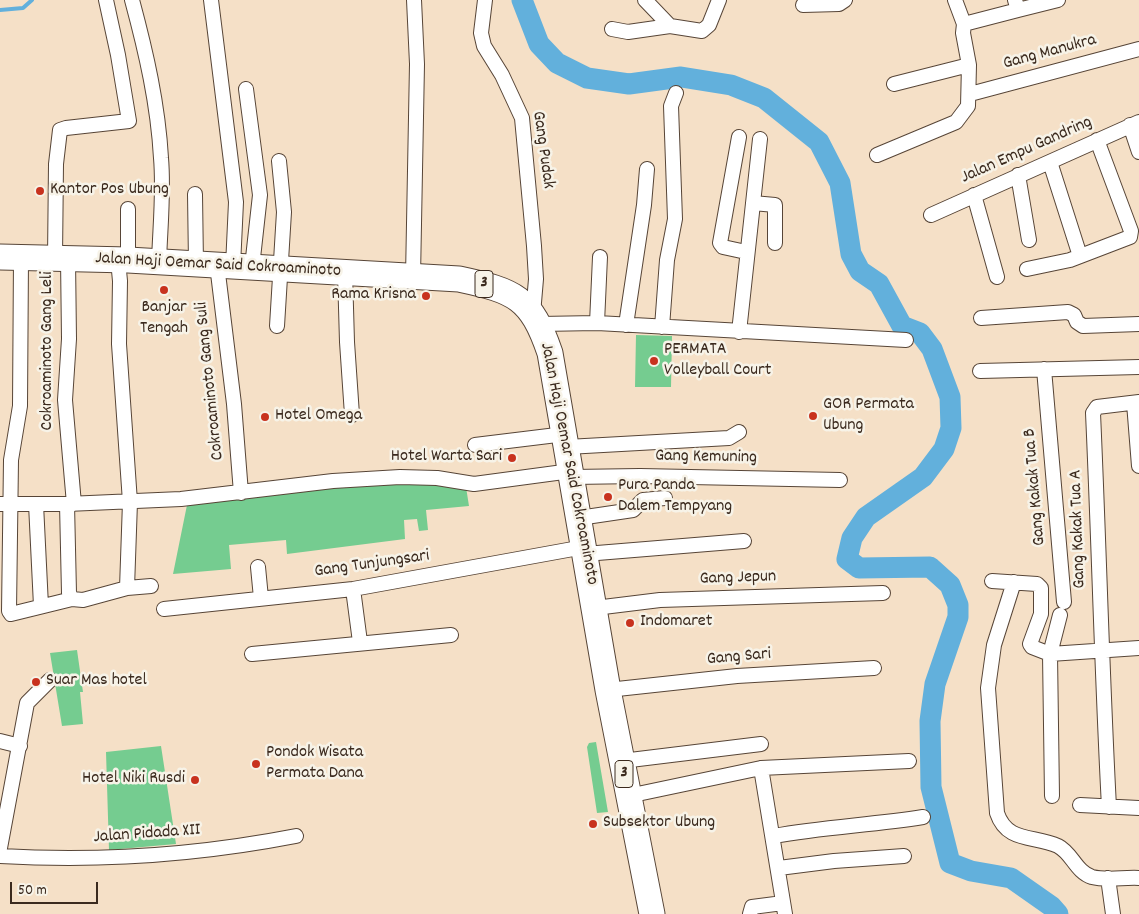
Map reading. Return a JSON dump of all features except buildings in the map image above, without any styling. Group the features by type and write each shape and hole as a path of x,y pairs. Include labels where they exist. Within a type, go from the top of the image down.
{"highway":[{"name":"Jalan Haji Oemar Said Cokroaminoto","path":"10,257 123,260 459,279 491,286 518,299 536,319 550,353 608,690 652,914"}],"street":[{"name":"Cokroaminoto Gang Leli","path":"72,599 66,400 69,339 61,258 56,164 60,130 129,121 118,55 106,0"},
{"path":"132,0 152,80 159,132 162,182 159,262"},
{"path":"212,0 236,202 225,266"},
{"path":"413,277 417,64 414,0"},
{"name":"Gang Pudak","path":"485,0 481,27 484,46 502,75 522,118 534,246 536,319"},
{"path":"645,0 670,26"},
{"path":"612,28 628,32 670,26 702,31 705,30 719,0"},
{"path":"803,5 839,4 845,0"},
{"path":"876,155 956,122 968,106 970,94 969,65 964,24 954,0"},
{"path":"964,24 1016,5 1058,0"},
{"name":"Gang Manukra","path":"970,94 1139,48"},
{"path":"894,84 969,65"},
{"path":"225,266 260,195 246,89"},
{"path":"662,327 667,260 675,219 671,106 676,93"},
{"path":"1134,124 1139,152"},
{"name":"Jalan Empu Gandring","path":"931,215 1134,124"},
{"path":"739,137 720,243 723,247 746,252"},
{"path":"739,332 746,252 760,139"},
{"path":"1027,269 1080,256 1126,239 1131,234 1097,140"},
{"path":"277,326 284,212 279,161"},
{"path":"1050,162 1080,256"},
{"path":"626,325 644,205 647,169"},
{"path":"1018,176 1029,240"},
{"path":"195,194 225,266"},
{"path":"974,196 997,277"},
{"path":"753,203 775,205 775,243"},
{"path":"127,588 130,502 120,344 120,280 128,209"},
{"path":"10,257 20,406 5,504 10,612 11,614 72,599 83,600 127,588 151,586"},
{"path":"597,323 600,257"},
{"name":"Cokroaminoto Gang Suli","path":"225,266 241,493"},
{"path":"345,273 352,415"},
{"path":"982,318 1068,312 1074,314 1078,322 1084,326 1139,324"},
{"path":"536,319 906,340"},
{"path":"980,371 1139,367"},
{"name":"Gang Kakak Tua B","path":"1044,369 1062,608 1050,654 1052,796"},
{"path":"1137,403 1139,466"},
{"name":"Gang Kakak Tua A","path":"1109,808 1101,652 1093,413 1098,407 1137,403"},
{"path":"475,445 729,438 739,432"},
{"name":"Gang Kemuning","path":"5,504 130,502 241,493 333,481 400,477 437,478 474,484 572,474 840,480"},
{"path":"579,518 633,510 642,500 665,498"},
{"path":"36,504 40,606"},
{"name":"Gang Tunjungsari","path":"164,609 353,589 585,550 744,541"},
{"path":"258,567 261,598"},
{"path":"992,581 1040,586 1041,614 1030,646 1050,654 1139,648"},
{"path":"1014,582 994,645 988,688 997,813 1000,823 1009,833 1047,842 1064,849 1083,872 1090,876 1139,878"},
{"path":"353,589 360,642"},
{"name":"Gang Jepun","path":"595,608 660,600 883,593"},
{"path":"252,654 360,642 451,635"},
{"name":"Gang Sari","path":"608,690 737,676 874,668"},
{"path":"0,848 28,703 50,680"},
{"path":"0,741 20,746"},
{"path":"622,761 760,744"},
{"path":"628,796 761,768 909,761"},
{"path":"750,914 752,907 784,908 774,836 761,768"},
{"path":"1080,805 1109,808 1139,808"},
{"path":"774,836 814,829 923,817"},
{"name":"Jalan Pidada XII","path":"0,856 54,859 178,854 296,836"},
{"path":"779,868 904,856"},
{"path":"1108,878 1113,914"}],"green space":[{"name":"PERMATA Volleyball Court","path":"636,335 672,336 671,387 635,387"},
{"path":"400,480 466,487 469,506 426,510 428,530 419,531 417,519 404,520 405,539 287,554 286,540 229,545 231,569 173,574 187,505"},
{"path":"77,650 83,692 80,692 83,724 62,726 50,653"},
{"path":"596,742 608,812 597,813 587,747 589,743"},
{"path":"161,746 176,844 109,850 106,752"}],"waterway":[{"path":"0,10 23,8 32,0"},
{"path":"522,0 539,44 557,63 587,78 629,84 681,77 731,85 764,98 819,142 840,183 851,254 860,271 879,284 902,326 920,333 932,349 950,397 951,428 944,449 923,477 866,517 852,538 847,559 859,568 930,567 950,585 958,605 958,617 935,684 930,721 931,787 950,863 971,871 1011,878 1051,906 1058,914"}],"place":[{"name":"Kantor Pos Ubung","path":"40,191"},
{"name":"Banjar Tengah","path":"164,290"},
{"name":"Rama Krisna","path":"426,296"},
{"name":"PERMATA Volleyball Court","path":"654,361"},
{"name":"GOR Permata Ubung","path":"813,416"},
{"name":"Hotel Omega","path":"265,417"},
{"name":"Hotel Warta Sari","path":"512,458"},
{"name":"Pura Panda Dalem Tempyang","path":"608,497"},
{"name":"Indomaret","path":"630,623"},
{"name":"Suar Mas hotel","path":"36,682"},
{"name":"Pondok Wisata Permata Dana","path":"256,764"},
{"name":"Hotel Niki Rusdi","path":"195,780"},
{"name":"Subsektor Ubung","path":"593,824"}]}
